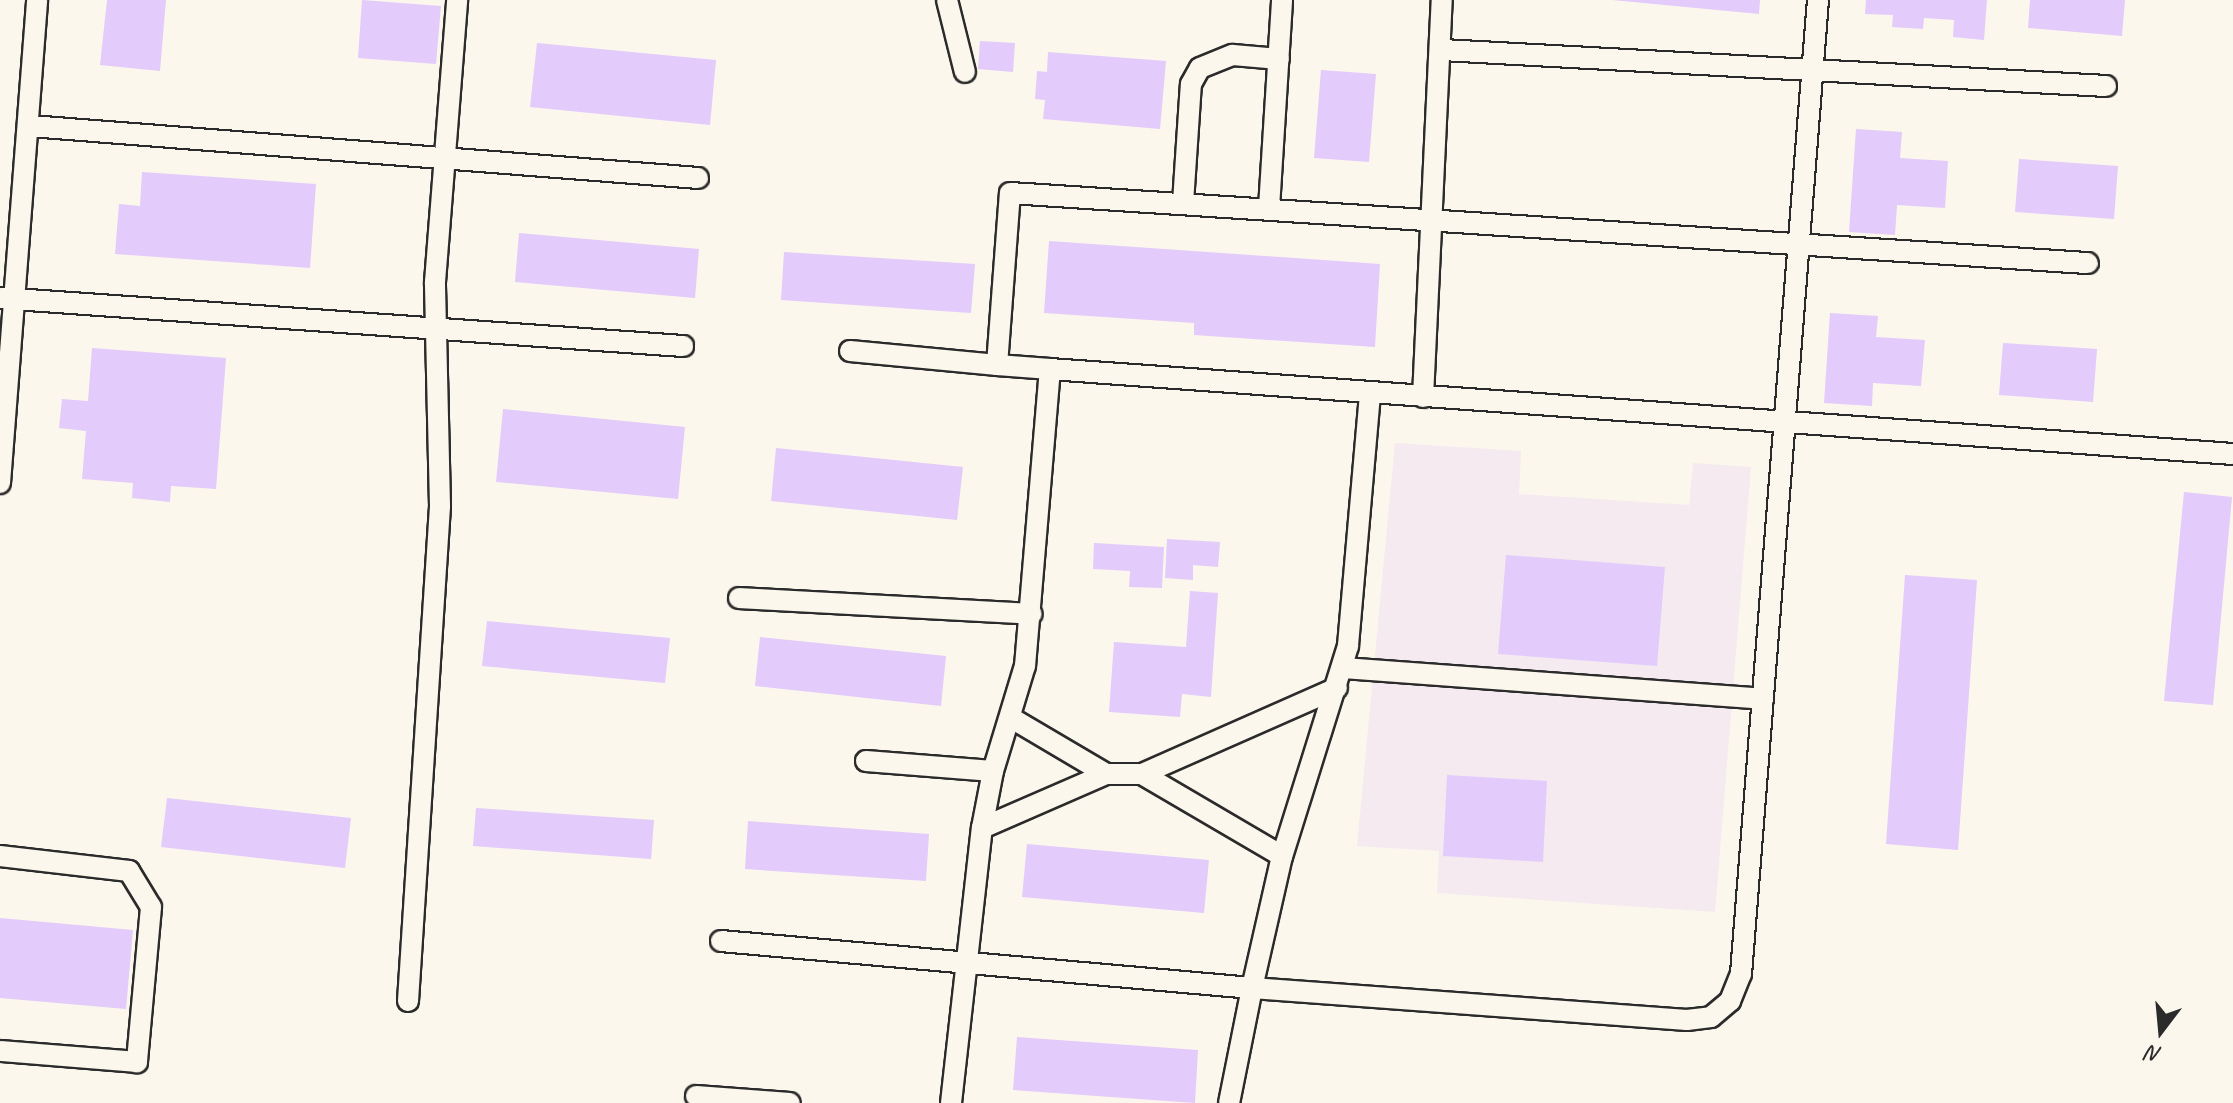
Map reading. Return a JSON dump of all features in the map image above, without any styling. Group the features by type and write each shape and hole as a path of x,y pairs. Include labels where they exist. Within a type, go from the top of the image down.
{"lane":[{"path":"0,483 8,298 30,126 37,0"},
{"path":"408,1001 440,506 435,328 457,0"},
{"path":"947,0 965,72"},
{"path":"1269,208 1282,0"},
{"path":"1423,397 1442,0"},
{"path":"721,941 1252,988 1687,1020 1711,1017 1730,1001 1741,974 1818,0"},
{"path":"1442,50 1813,66 2106,86"},
{"path":"1183,203 1191,84 1200,68 1233,55 1279,59"},
{"path":"30,126 698,178"},
{"path":"997,365 1010,193 1800,241 2088,263"},
{"path":"8,298 683,346"},
{"path":"850,351 1370,394 2233,454"},
{"path":"951,1103 982,828 993,771 1013,719 1032,614 1050,369"},
{"path":"1229,1103 1282,856 1343,668 1354,611 1370,394"},
{"path":"739,598 1032,614"},
{"path":"1343,668 1763,699"},
{"path":"982,828 1106,774 1142,774 1337,688"},
{"path":"1013,719 1106,774"},
{"path":"866,761 993,771"},
{"path":"1142,774 1282,856"},
{"path":"0,856 129,871 151,907 137,1062 0,1051"},
{"path":"696,1096 790,1103"}],"shaded area":[{"path":"1395,443 1521,451 1519,494 1689,505 1693,463 1751,467 1715,912 1437,893 1439,851 1357,846"}],"building":[{"path":"107,0 166,0 160,71 100,65"},
{"path":"362,0 441,6 436,64 358,58"},
{"path":"1612,0 1760,0 1759,14"},
{"path":"1866,0 1987,0 1984,40 1953,37 1954,20 1924,18 1923,29 1892,27 1893,15 1865,14"},
{"path":"2030,0 2125,0 2122,36 2028,28"},
{"path":"980,41 1015,43 1013,72 978,69"},
{"path":"537,43 716,60 710,125 530,107"},
{"path":"1048,52 1166,61 1160,129 1043,119 1045,100 1035,99 1037,71 1047,72"},
{"path":"1321,70 1376,74 1369,162 1314,158"},
{"path":"1856,129 1902,132 1900,158 1948,161 1945,208 1897,205 1895,235 1849,232"},
{"path":"2019,159 2118,166 2114,219 2015,212"},
{"path":"142,172 316,184 310,268 115,254 119,204 140,206"},
{"path":"519,233 699,249 695,298 515,282"},
{"path":"1049,241 1380,264 1375,347 1194,335 1194,323 1044,313"},
{"path":"784,252 975,264 971,313 781,300"},
{"path":"1830,313 1878,316 1876,337 1925,340 1921,386 1873,383 1872,406 1824,403"},
{"path":"2003,343 2097,349 2093,402 1999,395"},
{"path":"92,348 226,358 216,489 171,486 170,502 132,498 133,483 82,479 86,431 59,428 62,399 88,401"},
{"path":"503,409 685,427 678,499 496,482"},
{"path":"776,448 963,467 957,520 771,501"},
{"path":"2184,492 2232,497 2213,705 2164,701"},
{"path":"1167,539 1220,542 1218,567 1193,565 1193,580 1165,578"},
{"path":"1094,543 1164,547 1162,588 1129,587 1130,571 1093,569"},
{"path":"1506,555 1665,567 1657,666 1498,654"},
{"path":"1905,575 1977,580 1958,850 1886,844"},
{"path":"1190,591 1218,593 1211,697 1182,694 1180,717 1109,712 1114,642 1186,647"},
{"path":"487,621 670,638 665,683 482,666"},
{"path":"760,637 946,656 941,706 755,686"},
{"path":"1447,775 1547,781 1543,862 1443,856"},
{"path":"167,798 351,818 345,868 161,847"},
{"path":"476,808 654,820 651,859 473,846"},
{"path":"748,821 929,834 926,881 745,869"},
{"path":"1027,844 1209,860 1204,913 1022,897"},
{"path":"0,918 133,930 126,1009 0,998"},
{"path":"1017,1037 1198,1050 1195,1103 1013,1090"}]}
